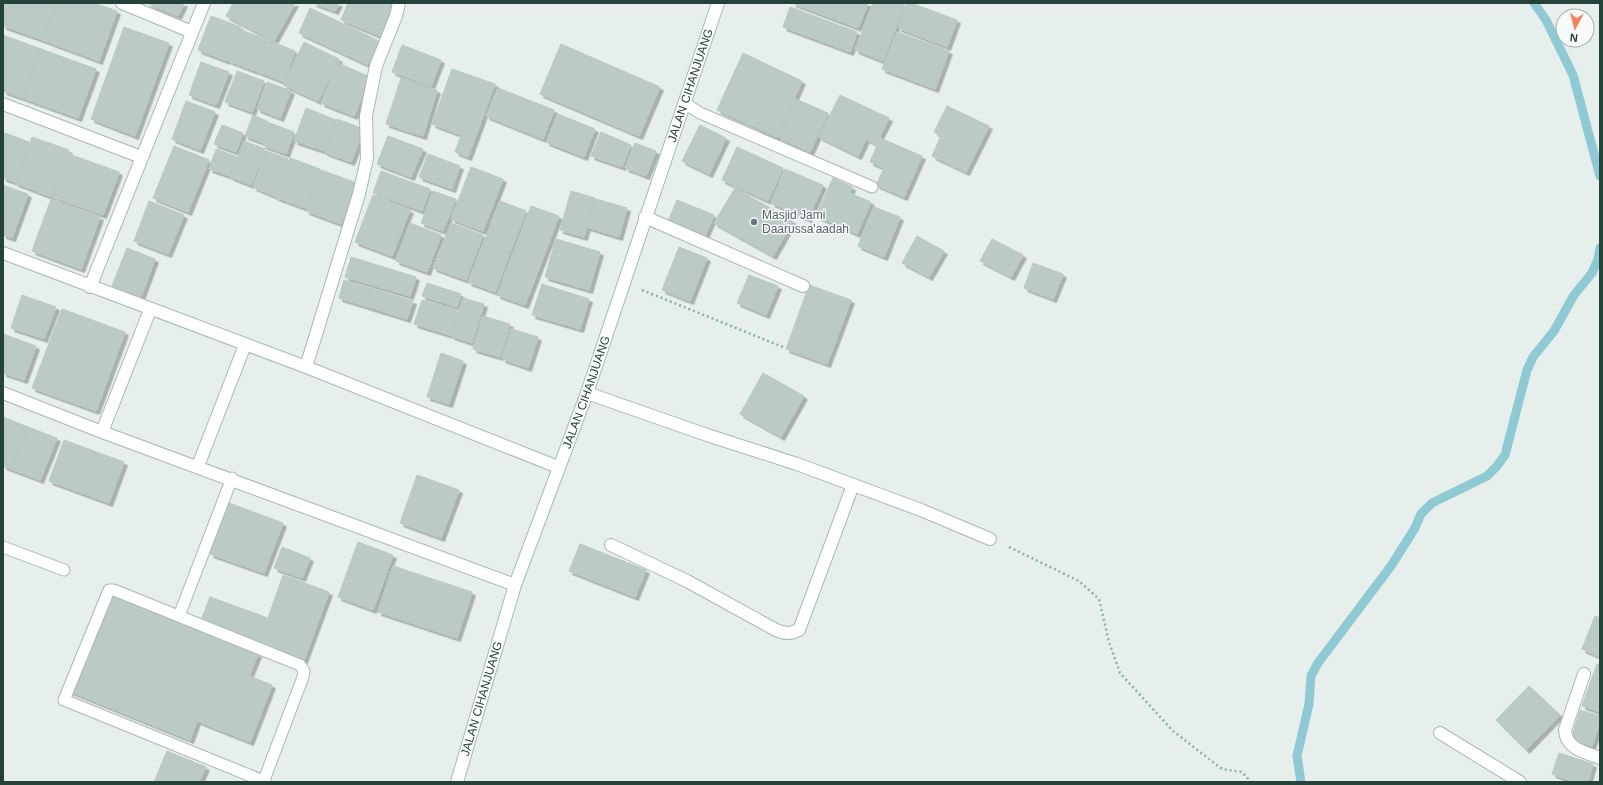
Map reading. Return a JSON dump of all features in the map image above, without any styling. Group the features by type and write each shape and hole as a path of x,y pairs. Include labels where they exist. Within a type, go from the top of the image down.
{"street":[{"path":"122,3 192,32"},
{"path":"90,287 204,3"},
{"path":"306,368 359,194 367,159 366,116 373,80 376,66 396,16 399,3"},
{"name":"JALAN CIHANJUANG","path":"457,782 515,585 587,393 718,3"},
{"path":"3,104 141,157"},
{"path":"645,217 803,286"},
{"path":"3,253 306,368 558,467"},
{"path":"102,432 150,310"},
{"path":"198,466 245,345"},
{"path":"3,393 102,432 232,478 515,585"},
{"path":"587,393 853,484 921,510 990,539"},
{"path":"611,545 687,581 784,634 792,633 799,630 853,484"},
{"path":"1584,674 1566,730 1566,738 1570,745 1600,758"},
{"path":"1440,733 1520,782"}],"lane":[{"path":"684,103 700,113 872,187"},
{"path":"179,616 232,478"},
{"path":"3,547 64,570"},
{"path":"110,590 114,590 300,665 304,671 265,781 64,700 110,590"}],"path":[{"path":"623,283 783,347"},
{"path":"990,539 1025,554 1079,581 1099,599 1109,642 1120,673 1173,731 1222,769 1242,772 1251,782"}],"building":[{"path":"3,3 57,3 43,40 3,26"},
{"path":"57,3 94,3 117,11 99,61 43,40"},
{"path":"147,3 184,3 178,16"},
{"path":"233,3 295,3 274,41 226,16"},
{"path":"313,3 339,3 335,11"},
{"path":"348,3 392,3 380,36 341,20"},
{"path":"792,3 868,3 858,28"},
{"path":"873,3 905,3 883,61 855,50"},
{"path":"907,3 911,3 957,20 947,47 898,28"},
{"path":"790,7 857,32 850,52 783,27"},
{"path":"310,8 379,41 368,65 299,33"},
{"path":"211,16 241,27 227,61 198,50"},
{"path":"124,27 169,43 135,136 91,119"},
{"path":"241,30 266,39 255,71 229,61"},
{"path":"897,32 949,51 935,89 882,69"},
{"path":"3,35 41,49 23,98 3,91"},
{"path":"268,40 295,51 284,82 256,71"},
{"path":"304,42 339,59 318,101 283,85"},
{"path":"561,44 660,87 639,136 540,94"},
{"path":"402,45 441,60 431,86 392,72"},
{"path":"41,49 96,69 78,118 23,98"},
{"path":"743,53 802,81 777,137 717,110"},
{"path":"201,62 229,72 216,105 189,95"},
{"path":"338,63 370,77 354,116 321,103"},
{"path":"452,69 495,84 468,157 455,152 461,135 432,124"},
{"path":"237,71 264,81 252,112 225,102"},
{"path":"401,78 437,90 423,136 386,124"},
{"path":"267,82 291,91 280,118 257,109"},
{"path":"498,88 554,110 543,139 486,116"},
{"path":"840,95 889,118 876,144 866,139 858,156 819,137"},
{"path":"796,99 828,113 810,152 779,137"},
{"path":"186,101 215,112 200,150 172,139"},
{"path":"947,106 989,126 966,172 932,156 941,136 934,132"},
{"path":"306,108 336,120 324,151 294,141"},
{"path":"558,114 595,129 584,157 546,142"},
{"path":"253,115 269,122 261,142 245,136"},
{"path":"337,119 364,129 351,162 324,152"},
{"path":"270,123 294,132 286,154 262,145"},
{"path":"222,125 243,133 236,152 214,144"},
{"path":"700,125 726,138 709,174 682,161"},
{"path":"601,132 631,145 622,167 591,156"},
{"path":"5,133 29,142 15,182 3,178 3,139"},
{"path":"388,136 423,149 411,177 377,164"},
{"path":"32,137 69,150 52,197 15,183"},
{"path":"880,138 922,156 904,197 876,185 884,168 870,162"},
{"path":"244,141 265,149 251,185 230,177"},
{"path":"635,143 656,151 646,176 625,168"},
{"path":"174,146 209,160 188,212 153,198"},
{"path":"737,147 783,168 768,201 722,180"},
{"path":"216,149 237,157 230,176 209,169"},
{"path":"266,151 288,159 274,196 253,187"},
{"path":"69,154 119,172 103,215 53,197"},
{"path":"428,154 460,166 452,189 419,177"},
{"path":"290,158 320,169 305,208 275,197"},
{"path":"471,167 503,179 483,231 451,219"},
{"path":"785,169 823,185 808,219 771,203"},
{"path":"321,170 357,183 341,224 306,211"},
{"path":"381,171 430,189 422,211 373,193"},
{"path":"833,178 852,187 850,193 871,202 857,234 816,216"},
{"path":"3,185 28,194 12,238 3,235"},
{"name":"Masjid Jami Daarussa'aadah","path":"735,188 793,221 773,256 714,223"},
{"path":"433,191 456,199 443,231 421,223"},
{"path":"571,191 595,198 584,237 560,230"},
{"path":"373,195 410,210 392,256 355,242"},
{"path":"51,199 100,217 81,269 32,251"},
{"path":"596,199 627,208 619,237 587,227"},
{"path":"677,200 714,215 704,238 667,224"},
{"path":"149,201 184,215 168,254 134,241"},
{"path":"500,201 526,211 495,292 468,282"},
{"path":"531,206 559,216 525,305 497,295"},
{"path":"874,207 900,217 884,257 858,246"},
{"path":"410,223 441,235 427,272 396,261"},
{"path":"451,223 483,235 466,280 433,268"},
{"path":"917,236 944,251 929,277 902,263"},
{"path":"556,239 600,252 589,290 545,277"},
{"path":"992,239 1023,255 1011,277 980,261"},
{"path":"679,247 707,258 690,301 662,290"},
{"path":"127,248 155,259 141,297 112,286"},
{"path":"351,257 416,277 410,296 345,277"},
{"path":"1033,263 1063,274 1053,299 1024,288"},
{"path":"749,275 778,286 766,315 737,303"},
{"path":"344,280 413,301 407,319 339,298"},
{"path":"427,283 461,294 457,307 422,296"},
{"path":"542,284 589,299 580,329 532,315"},
{"path":"809,285 851,300 827,364 786,349"},
{"path":"22,295 56,307 44,339 11,328"},
{"path":"463,298 484,304 472,343 451,336"},
{"path":"422,300 457,310 450,335 414,324"},
{"path":"62,309 125,332 96,411 32,388"},
{"path":"483,316 510,324 500,357 473,349"},
{"path":"511,329 538,337 528,368 502,359"},
{"path":"3,334 36,346 24,380 3,373"},
{"path":"441,353 463,361 449,404 427,397"},
{"path":"763,373 804,396 781,437 740,414"},
{"path":"3,417 28,427 11,469 3,466"},
{"path":"28,427 57,438 40,480 11,469"},
{"path":"64,440 124,462 109,503 49,481"},
{"path":"417,475 459,490 441,538 400,523"},
{"path":"229,503 283,523 264,573 210,554"},
{"path":"358,542 393,555 373,610 338,597"},
{"path":"580,544 646,570 635,597 569,571"},
{"path":"282,547 310,558 302,578 274,568"},
{"path":"393,566 472,592 457,638 378,612"},
{"path":"283,575 329,592 304,660 200,623 210,597 268,618"},
{"path":"109,594 258,654 249,676 272,685 250,742 197,721 190,740 69,691"},
{"path":"1595,616 1600,618 1600,657 1582,649"},
{"path":"1597,664 1600,665 1600,712 1582,706"},
{"path":"1529,686 1560,715 1526,750 1496,720"},
{"path":"1580,710 1600,716 1600,722 1592,746 1571,739"},
{"path":"167,751 206,767 199,782 154,782"},
{"path":"1559,753 1593,764 1588,782 1575,782 1552,774"}],"waterway":[{"path":"1534,3 1546,20 1573,75 1600,176"},
{"path":"1301,782 1297,756 1309,704 1311,676 1318,663 1391,566 1415,528 1421,514 1432,503 1487,476 1505,455 1527,370 1533,357 1554,331 1574,295 1592,273 1598,259 1600,248"}],"place":[{"name":"Masjid Jami Daarussa'aadah","path":"754,222"}]}
